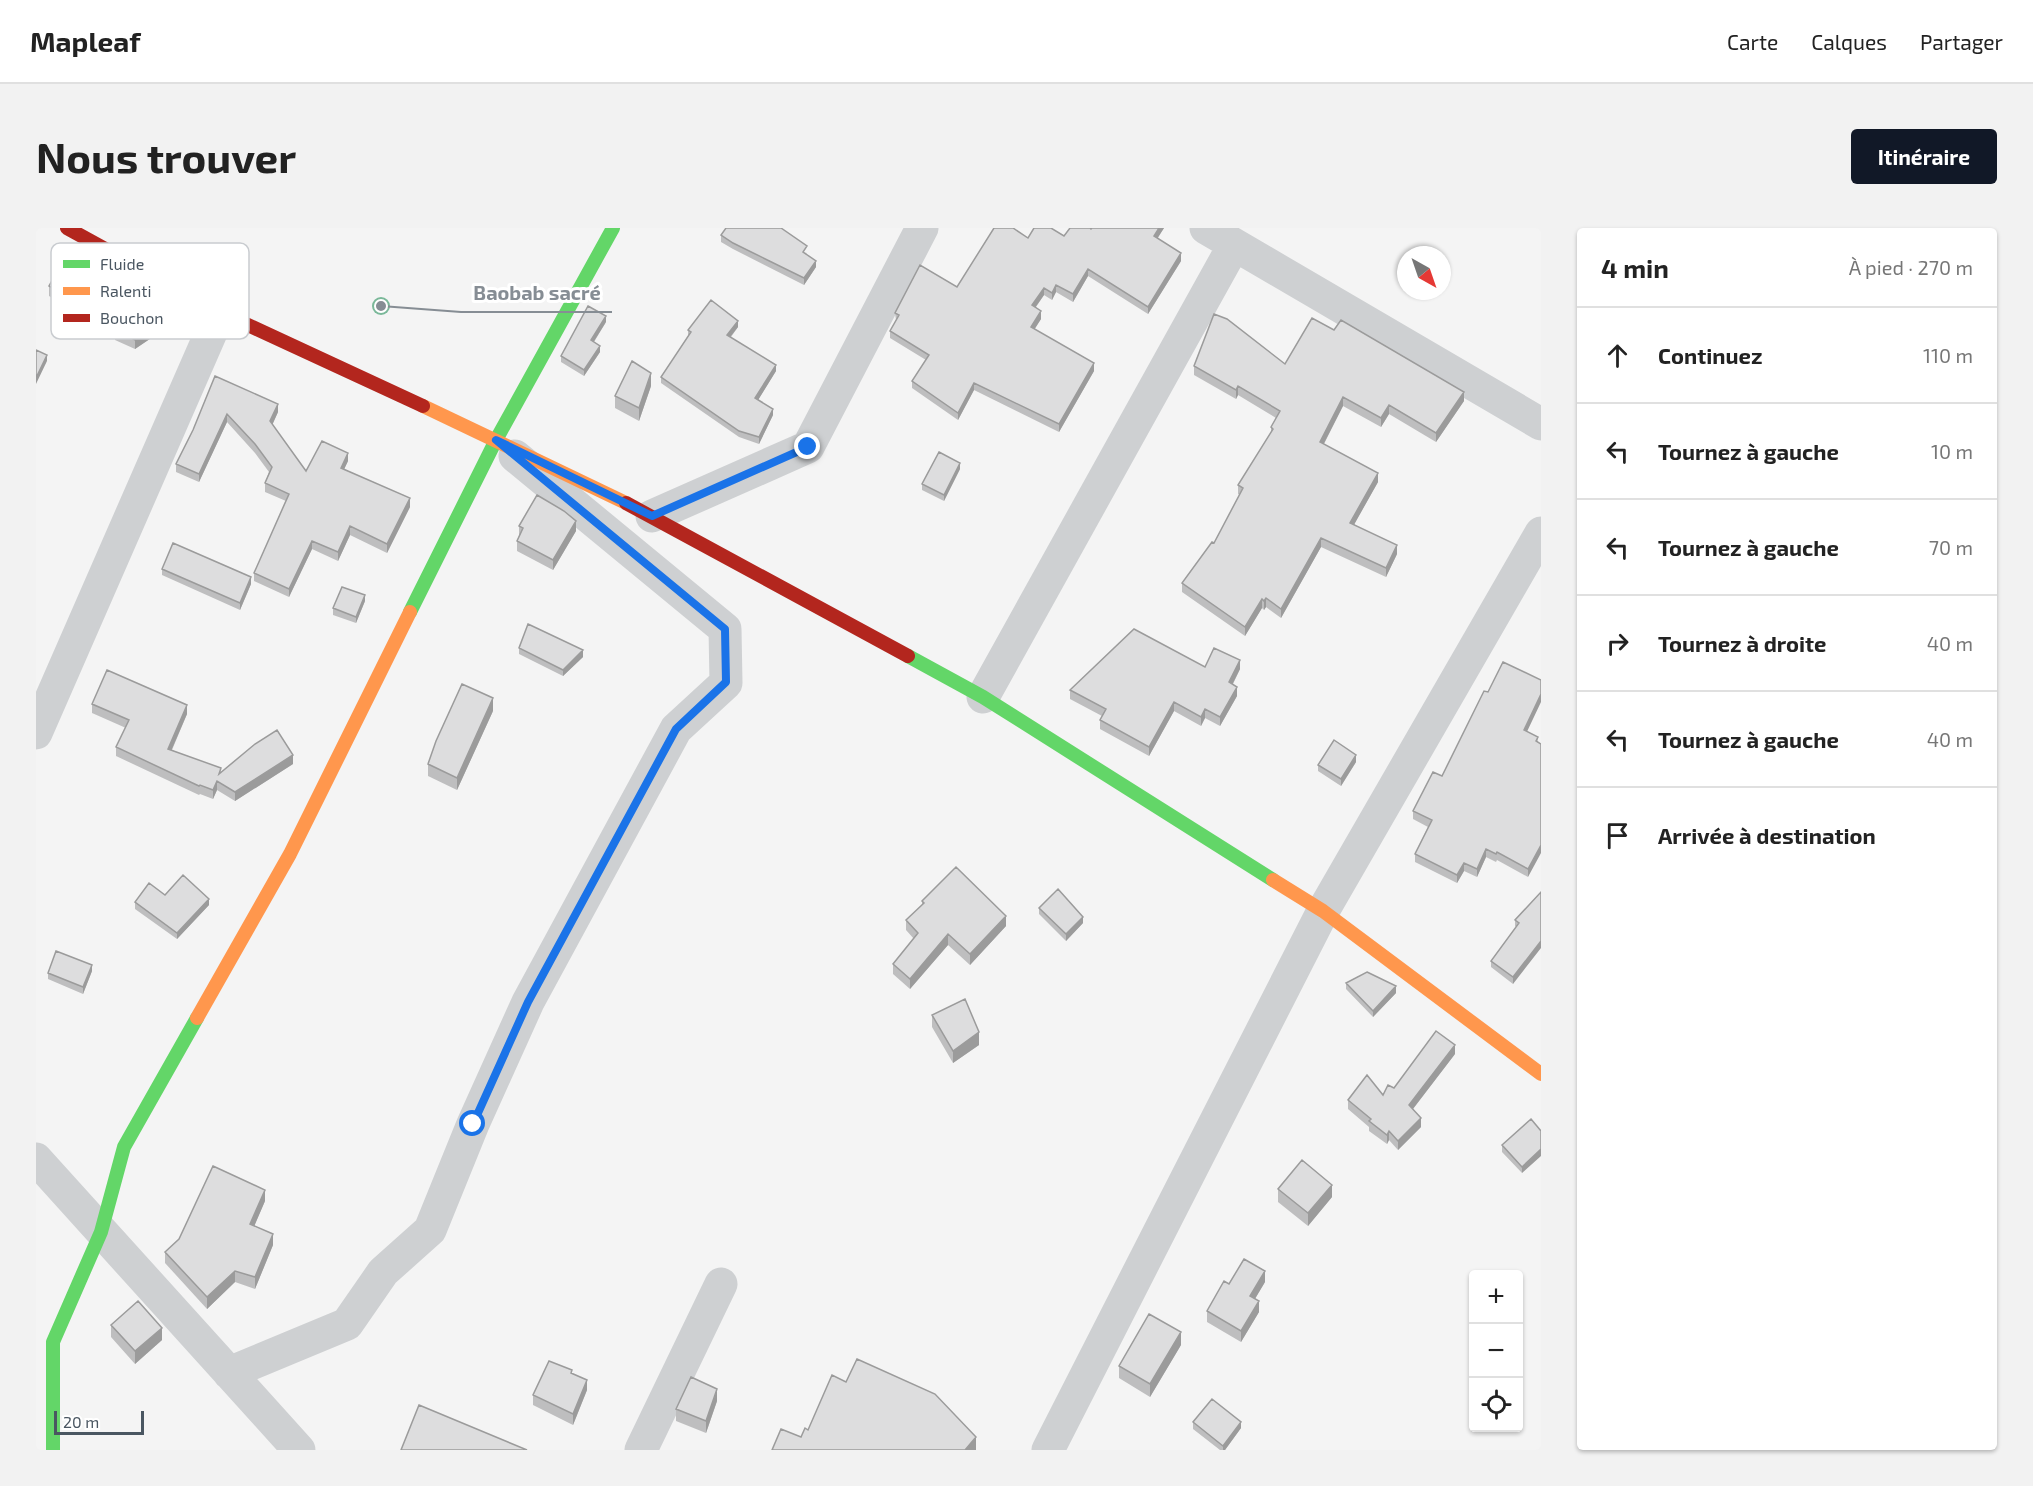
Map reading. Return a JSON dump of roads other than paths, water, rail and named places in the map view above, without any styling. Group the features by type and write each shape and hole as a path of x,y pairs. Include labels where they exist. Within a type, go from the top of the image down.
{"street":[{"path":"67,228 94,243"},
{"path":"53,1450 52,1342 100,1232 124,1147 290,854 496,440 613,228"},
{"path":"652,516 808,447 922,228"},
{"path":"1206,228 1541,424"},
{"path":"983,697 1234,245"},
{"path":"249,325 496,440 652,516 983,697 1323,911 1541,1074"},
{"path":"36,733 208,339"},
{"path":"229,1373 347,1324 383,1272 430,1230 473,1124 528,1002 676,729 726,682 725,629 496,440"},
{"path":"1048,1450 1323,911 1541,533"},
{"path":"36,1159 299,1450"},
{"path":"641,1450 721,1284"}],"place":[{"name":"Baobab sacré","path":"381,306"}]}
